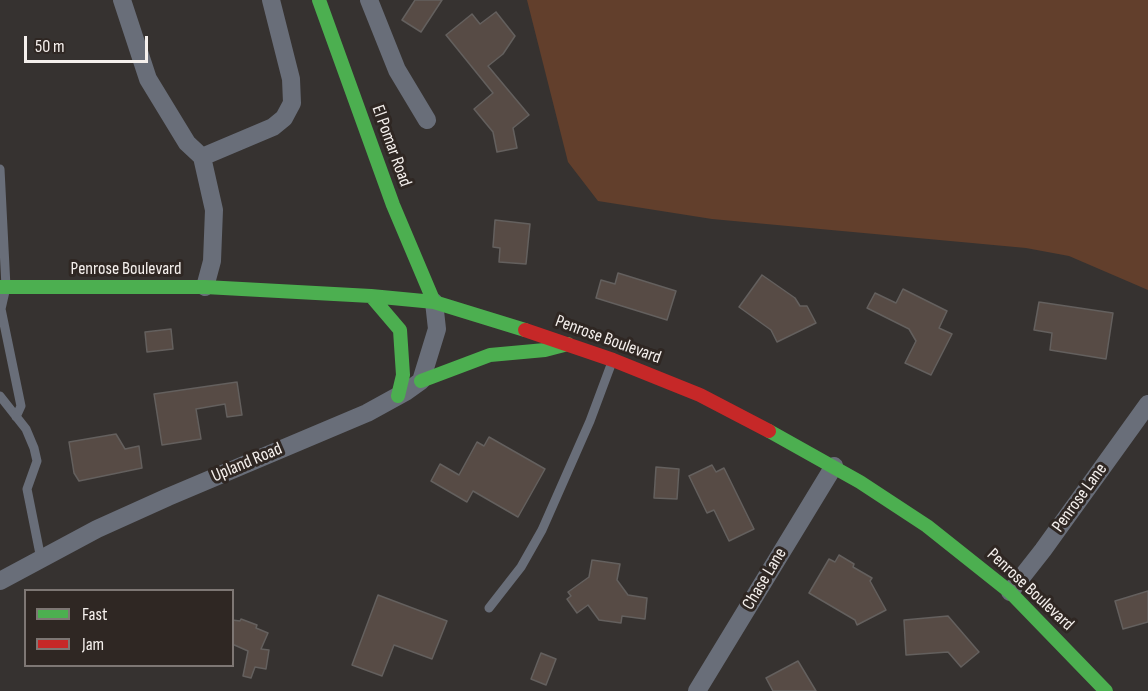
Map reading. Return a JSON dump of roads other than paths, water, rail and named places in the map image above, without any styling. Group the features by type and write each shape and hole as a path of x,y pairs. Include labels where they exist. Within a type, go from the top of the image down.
{"street":[{"path":"122,0 148,79 187,143 202,156 214,210 212,261 205,287"},
{"path":"202,156 273,127 284,118 292,103 291,79 271,0"},
{"name":"El Pomar Road","path":"319,0 393,206 434,302"},
{"path":"369,0 398,70 427,120"},
{"name":"Penrose Boulevard","path":"3,287 205,287 371,296 434,302 568,343 700,394 834,466 927,526 1010,592 1106,691"},
{"path":"371,296 400,330 403,375 398,396"},
{"path":"421,381 437,329 434,302"},
{"path":"421,381 490,355 545,350 568,343"},
{"name":"Upland Road","path":"0,581 97,529 368,413 421,381"},
{"name":"Penrose Lane","path":"1010,592 1148,404"},
{"name":"Chase Lane","path":"697,691 834,466"}],"lane":[{"path":"0,169 3,287 1,309 21,406 16,417"},
{"path":"489,608 521,567 542,530 590,421 613,360"},
{"path":"1,402 31,436 37,461 27,489 41,559"}]}
